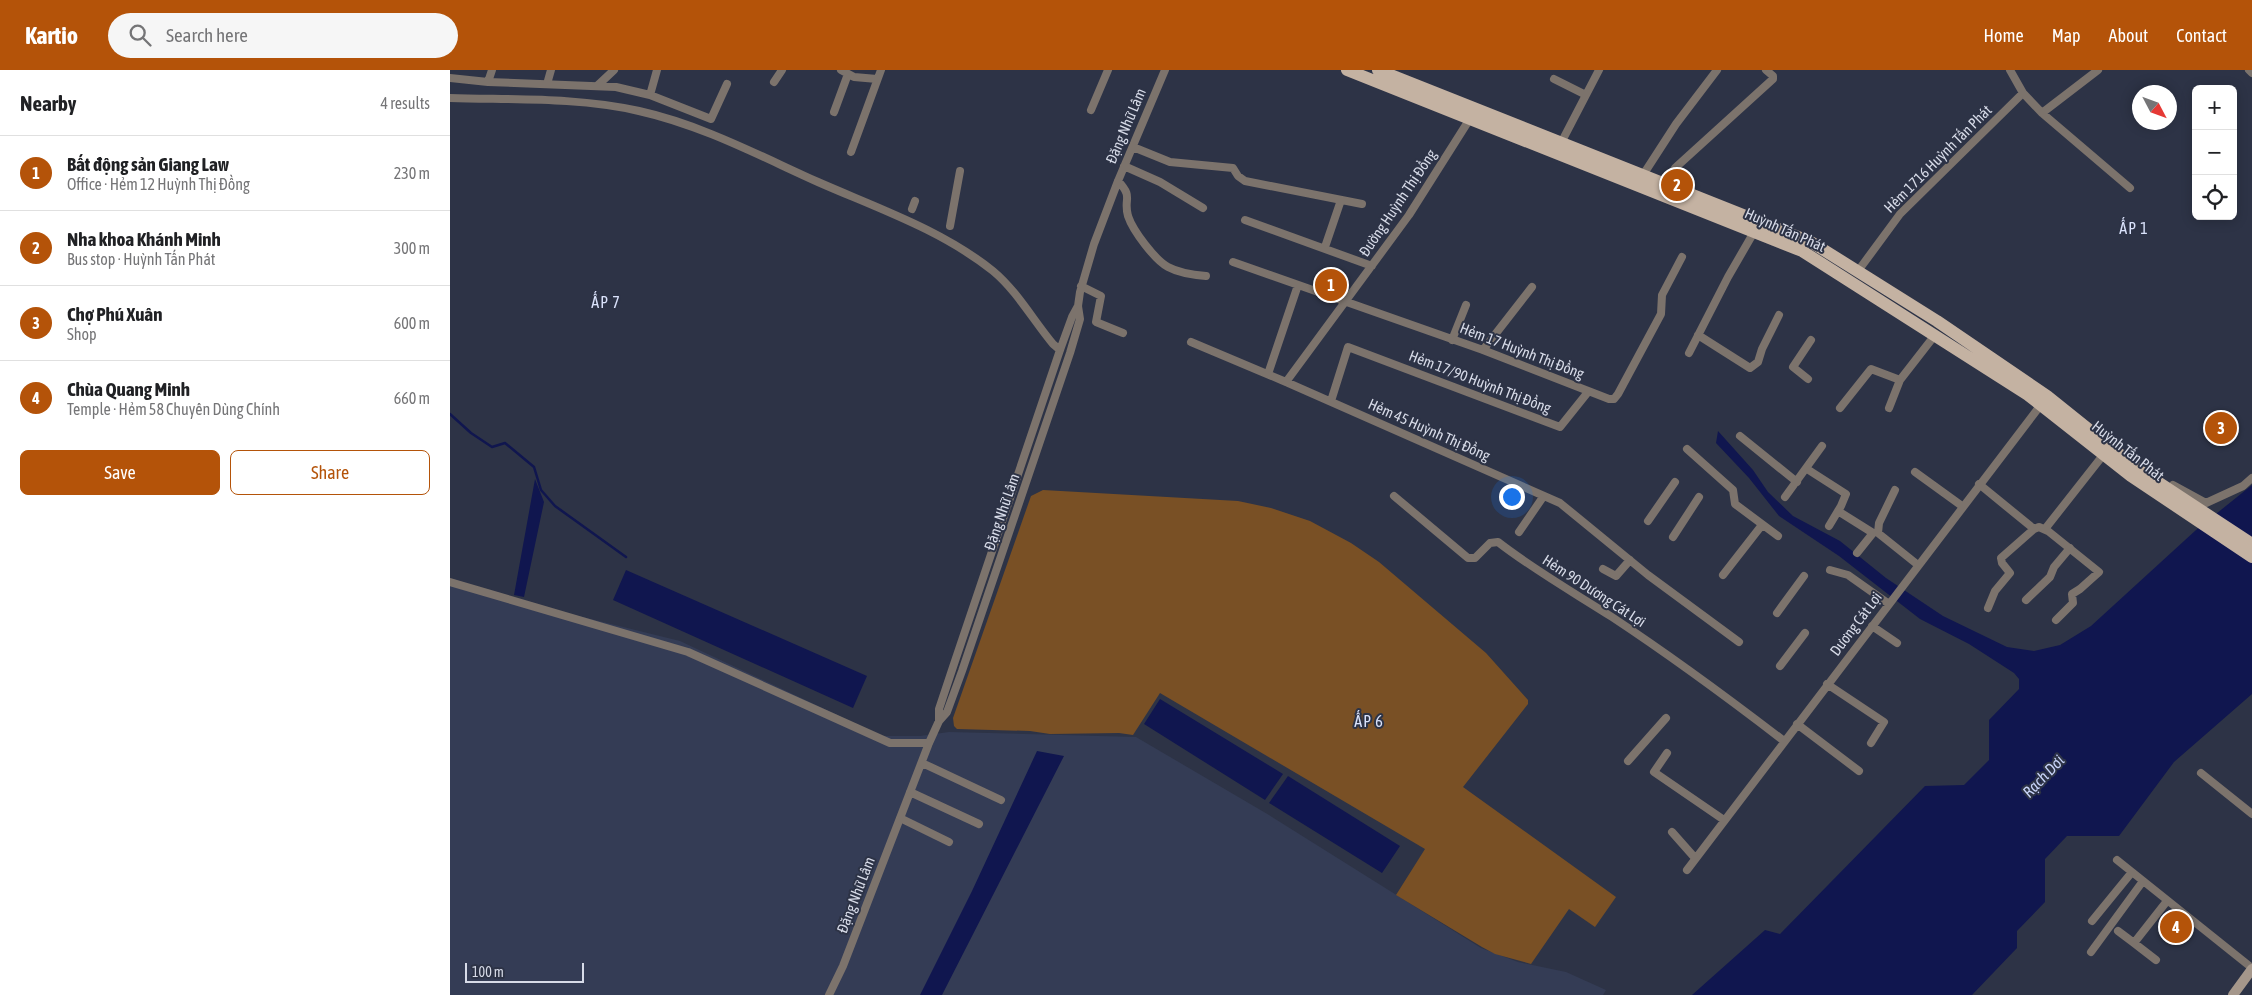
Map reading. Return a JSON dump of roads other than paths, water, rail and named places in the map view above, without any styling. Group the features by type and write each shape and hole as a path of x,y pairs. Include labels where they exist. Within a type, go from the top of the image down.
{"main road":[{"name":"Huỳnh Tấn Phát","path":"1347,70 1560,143 1811,242 1935,335 2044,400"},
{"name":"Huỳnh Tấn Phát","path":"1378,70 1472,113 1802,252 1854,276 2044,400 2108,451 2138,469 2194,513"},
{"path":"2194,513 2252,544"},
{"path":"2194,513 2252,556"}],"street":[{"path":"459,70 454,79 616,88 650,95 711,119 727,84"},
{"path":"488,82 492,70"},
{"path":"547,84 551,70"},
{"path":"597,86 614,70"},
{"path":"650,95 656,70"},
{"path":"774,82 782,70"},
{"path":"851,152 881,70"},
{"path":"1090,110 1108,70"},
{"name":"Đặng Nhữ Lâm","path":"939,721 939,709 1060,350 1078,306 1094,244 1124,166 1165,70"},
{"path":"1560,143 1599,70"},
{"path":"1643,175 1676,124 1717,70"},
{"path":"1665,184 1675,168 1773,79 1773,76 1766,70"},
{"path":"2010,70 2023,93 2042,113 2130,188"},
{"path":"2042,113 2098,70"},
{"path":"2249,70 2252,73"},
{"path":"834,112 845,72 859,78 878,79"},
{"path":"1554,79 1586,95"},
{"name":"Hẻm 1716 Huỳnh Tấn Phát","path":"1854,276 1900,214 2023,93"},
{"path":"450,98 603,105 654,115 718,137 903,219 956,246 994,272 1013,292 1053,344 1060,350"},
{"name":"Đường Huỳnh Thị Đồng","path":"1286,382 1423,195 1472,113"},
{"path":"1132,147 1170,162 1233,168 1238,176 1245,181 1362,204"},
{"path":"1124,166 1160,182 1202,208"},
{"path":"951,221 960,171"},
{"path":"1118,181 1128,193 1128,215 1134,228 1154,254 1170,268 1206,276"},
{"path":"1325,247 1340,200"},
{"path":"1245,220 1325,247 1372,266"},
{"path":"1689,353 1728,277 1754,232"},
{"name":"Hẻm 17 Huỳnh Thị Đồng","path":"1233,262 1483,350 1588,392 1614,398 1618,394 1661,314 1662,294 1682,256"},
{"path":"1268,374 1298,285"},
{"path":"1082,286 1101,296 1097,322 1123,333"},
{"path":"1483,350 1532,287"},
{"path":"1452,340 1466,305"},
{"name":"Đặng Nhữ Lâm","path":"829,995 929,743 939,721 947,712 986,602 1072,344 1080,319 1078,306"},
{"path":"1698,335 1750,368 1758,362 1762,349 1779,315"},
{"path":"1889,408 1900,380 1935,335"},
{"path":"1808,379 1793,367 1811,340"},
{"name":"Hẻm 45 Huỳnh Thị Đồng","path":"1191,342 1330,401 1560,503 1630,560 1739,642"},
{"name":"Hẻm 17/90 Huỳnh Thị Đồng","path":"1330,401 1348,347 1560,427 1588,392"},
{"path":"1840,408 1871,369 1900,380"},
{"name":"Dương Cát Lợi","path":"1686,870 2044,400"},
{"path":"1740,436 1798,482"},
{"path":"1785,497 1807,470 1822,446"},
{"path":"2045,529 2108,451 2116,446 2160,477 2203,503 2243,486 2252,478"},
{"path":"1687,449 1733,490 1735,504 1778,536"},
{"path":"1807,470 1846,494 1829,526"},
{"path":"1915,472 1962,506"},
{"path":"1648,521 1675,482"},
{"path":"1979,484 2034,529"},
{"path":"1895,490 1879,524 1878,533 1918,565"},
{"name":"Hẻm 90 Dương Cát Lợi","path":"1394,496 1468,558 1475,558 1490,543 1498,542 1524,562 1612,617 1677,662 1784,741"},
{"path":"1519,532 1543,497"},
{"path":"1673,538 1699,497"},
{"path":"1838,512 1872,534 1857,553"},
{"path":"1723,575 1762,525"},
{"path":"1988,608 1995,591 2010,573 2002,563 2002,558 2038,527 2045,529 2099,572 2072,594 2073,604 2056,620"},
{"path":"2026,600 2050,577 2054,567 2070,548"},
{"path":"1603,569 1616,576 1630,560"},
{"path":"1830,570 1848,575 1890,603"},
{"path":"1777,613 1804,576"},
{"path":"450,582 688,652 890,743 929,743"},
{"path":"1872,626 1897,643"},
{"path":"1780,666 1805,633"},
{"path":"1827,684 1884,722 1871,743"},
{"path":"1628,761 1666,718"},
{"path":"1797,724 1859,771"},
{"path":"1668,753 1654,772 1724,820"},
{"path":"922,763 1001,800"},
{"path":"2201,773 2252,814"},
{"path":"910,792 979,824"},
{"path":"900,818 949,842"},
{"path":"1672,832 1695,858"},
{"path":"2117,860 2252,969 2232,995"},
{"path":"2092,921 2132,872"},
{"path":"2091,952 2143,881"},
{"path":"2134,943 2167,901"},
{"path":"2118,931 2156,960"}],"water":[{"name":"Rạch Dơi","path":"1718,431 1753,470 1768,492 1793,516 1840,541 1886,578 1943,616 2007,647 2034,651 2060,645 2091,626 2196,530 2252,485 2252,694 2174,762 2119,836 2067,836 2045,859 2045,902 2017,931 2017,948 1972,995 1692,995 1765,930 1780,934 1925,786 1964,785 1989,760 1989,720 2019,689 2019,679 2014,673 1969,644 1920,619 1839,556 1779,516 1749,478 1716,443"},
{"path":"535,479 544,502 524,597 514,595"},
{"path":"626,570 867,676 853,708 613,600"},
{"path":"1160,699 1283,774 1265,800 1144,724"},
{"path":"1037,751 1064,756 942,995 920,995 972,891"},
{"path":"1288,776 1400,846 1382,873 1269,803"}],"waterway":[{"path":"450,414 471,433 492,447 505,443 534,467 541,490 555,506 626,557"}],"place":[{"name":"Nha khoa Khánh Minh","path":"1677,185"},
{"name":"Bất động sản Giang Law","path":"1331,285"},
{"name":"Chợ Phú Xuân","path":"2221,428"},
{"name":"Chùa Quang Minh","path":"2176,927"}],"district":[{"name":"ẤP 1","path":"2134,228"},
{"name":"ẤP 7","path":"606,302"},
{"name":"ẤP 6","path":"1369,721"}]}
